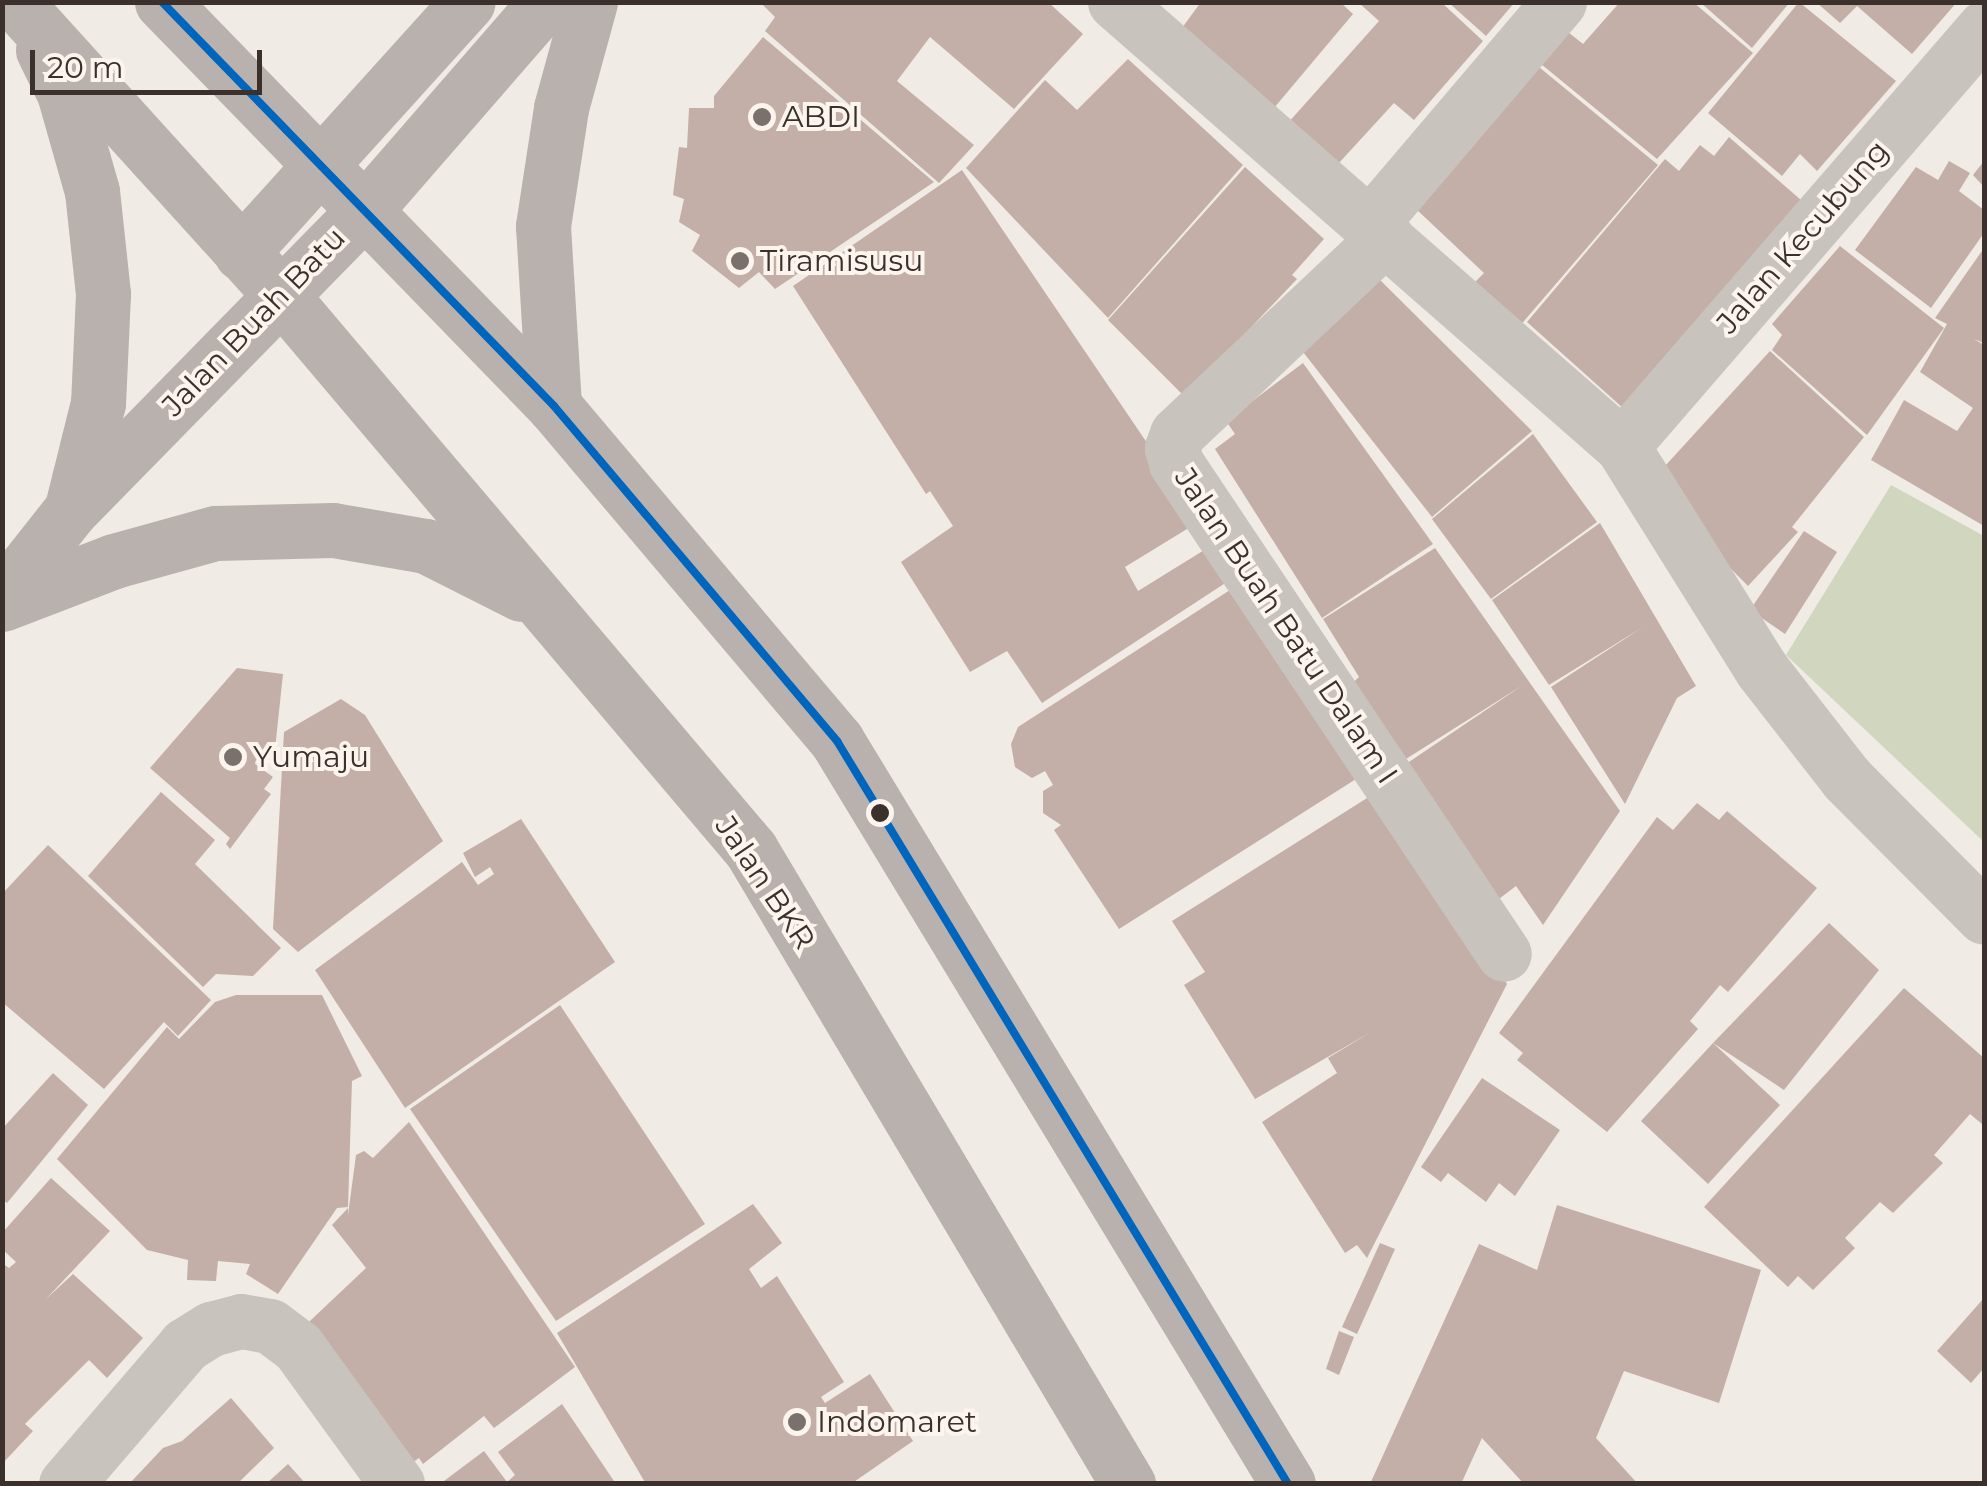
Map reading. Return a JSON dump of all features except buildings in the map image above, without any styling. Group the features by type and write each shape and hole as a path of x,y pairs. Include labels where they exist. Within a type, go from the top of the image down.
{"main road":[{"path":"162,2 554,406 837,741 1288,1484"},
{"name":"Jalan Buah Batu","path":"242,254 468,2"},
{"name":"Jalan Buah Batu","path":"2,601 71,510 364,211 546,2"},
{"path":"554,406 543,226 560,108 590,2"},
{"path":"20,7 64,93 92,191 103,294 98,403 71,510"},
{"name":"Jalan BKR","path":"20,7 281,295 751,850 1128,1484"},
{"path":"2,601 114,561 215,534 333,530 426,546 542,604"}],"street":[{"path":"1378,230 1559,2"},
{"path":"1116,3 1622,446 1762,670 1847,779 1984,917"},
{"name":"Jalan Kecubung","path":"1622,446 1984,28"},
{"name":"Jalan Buah Batu Dalam I","path":"1378,230 1177,434 1172,448 1176,464 1504,954"},
{"path":"66,1484 185,1345 210,1329 241,1321 270,1326 298,1347 397,1484"}],"green space":[{"path":"1891,485 1984,536 1984,842 1786,655"}],"transit line":[{"path":"162,2 554,406 837,741 1288,1484"}],"place":[{"name":"ABDI","path":"762,117"},
{"name":"Tiramisusu","path":"740,261"},
{"name":"Yumaju","path":"233,757"},
{"name":"Indomaret","path":"797,1422"}]}
